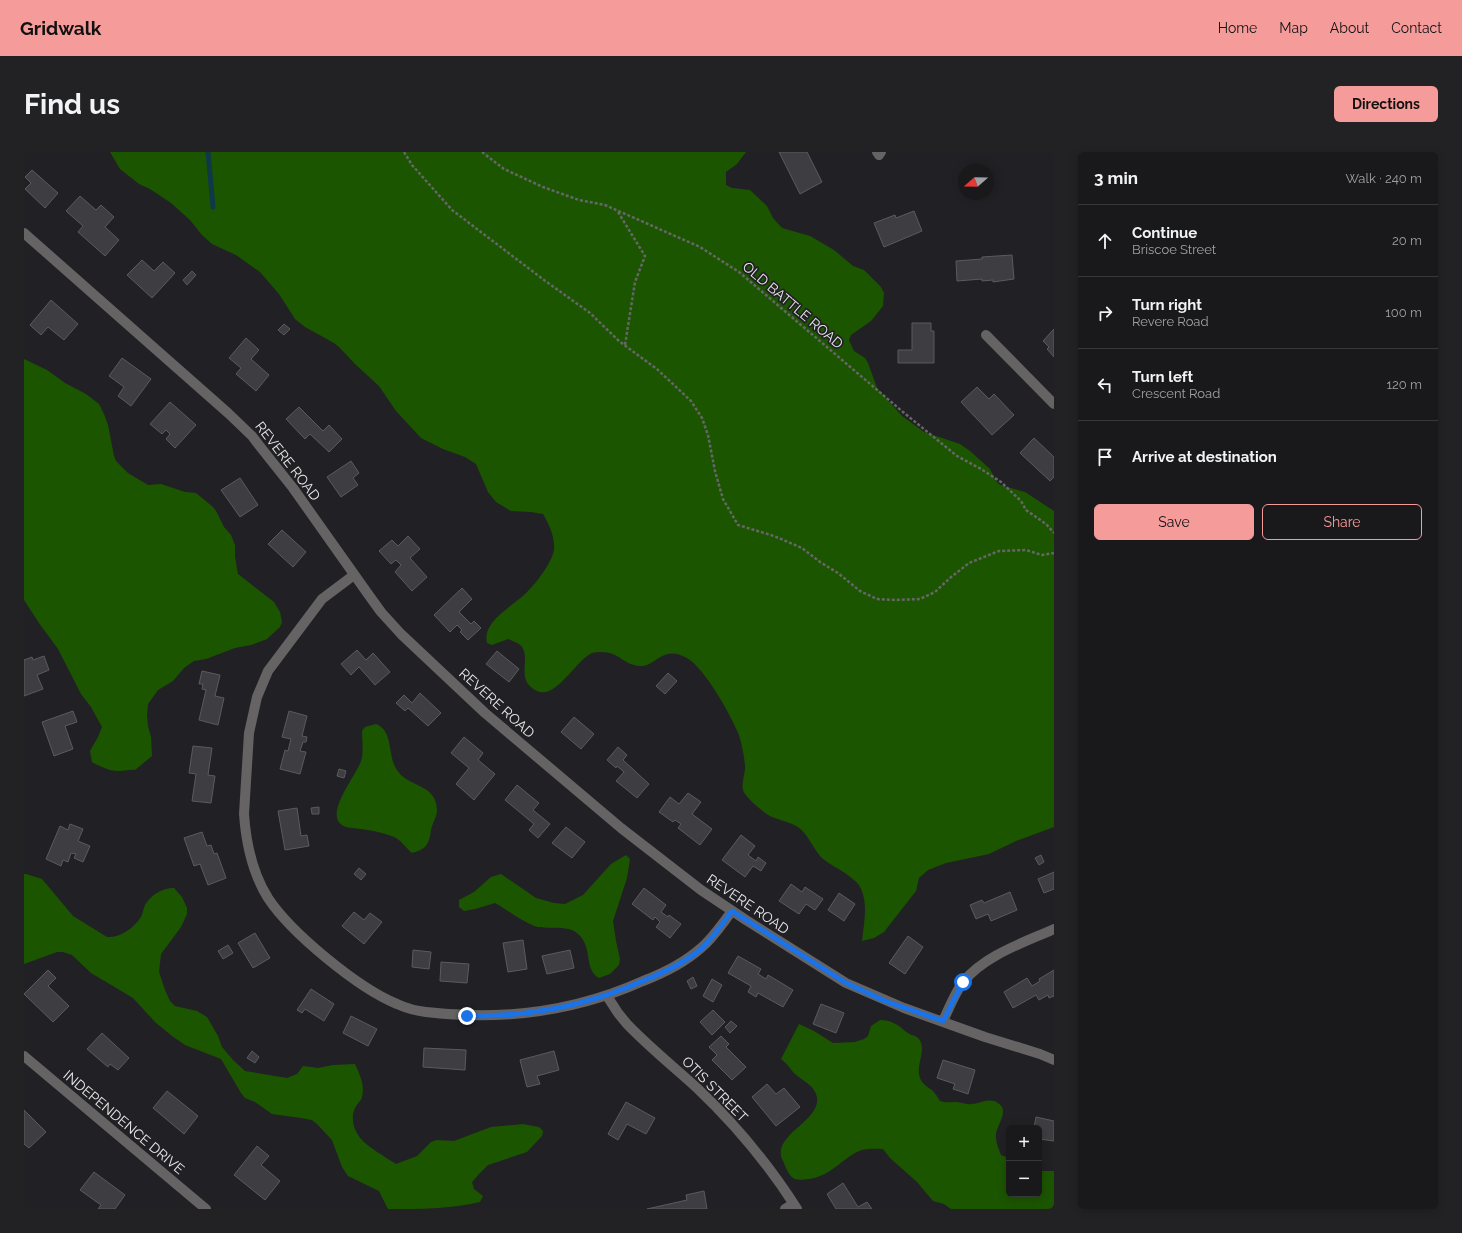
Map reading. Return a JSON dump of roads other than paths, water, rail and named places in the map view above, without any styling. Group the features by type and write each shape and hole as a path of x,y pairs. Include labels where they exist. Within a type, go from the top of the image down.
{"street":[{"path":"877,152 879,155 881,152"},
{"name":"REVERE ROAD","path":"24,233 228,413 252,436 293,488 354,575 401,634 485,713 621,828 701,890 846,983 885,1001 1054,1060"},
{"path":"986,335 1054,404"},
{"path":"354,575 327,594 317,604 275,660 268,671 256,698 249,733 244,826 250,852 262,886 269,899 289,922 330,961 374,992 396,1004 415,1010 436,1014 497,1016 558,1008 608,996 669,970 692,956 707,943 732,911"},
{"path":"943,1021 959,988 976,969 1011,948 1054,929"},
{"name":"OTIS STREET","path":"608,996 618,1013 627,1024 698,1089 764,1162 791,1207"},
{"name":"INDEPENDENCE DRIVE","path":"24,1056 206,1209"}],"waterway":[{"path":"208,152 213,207"}]}
